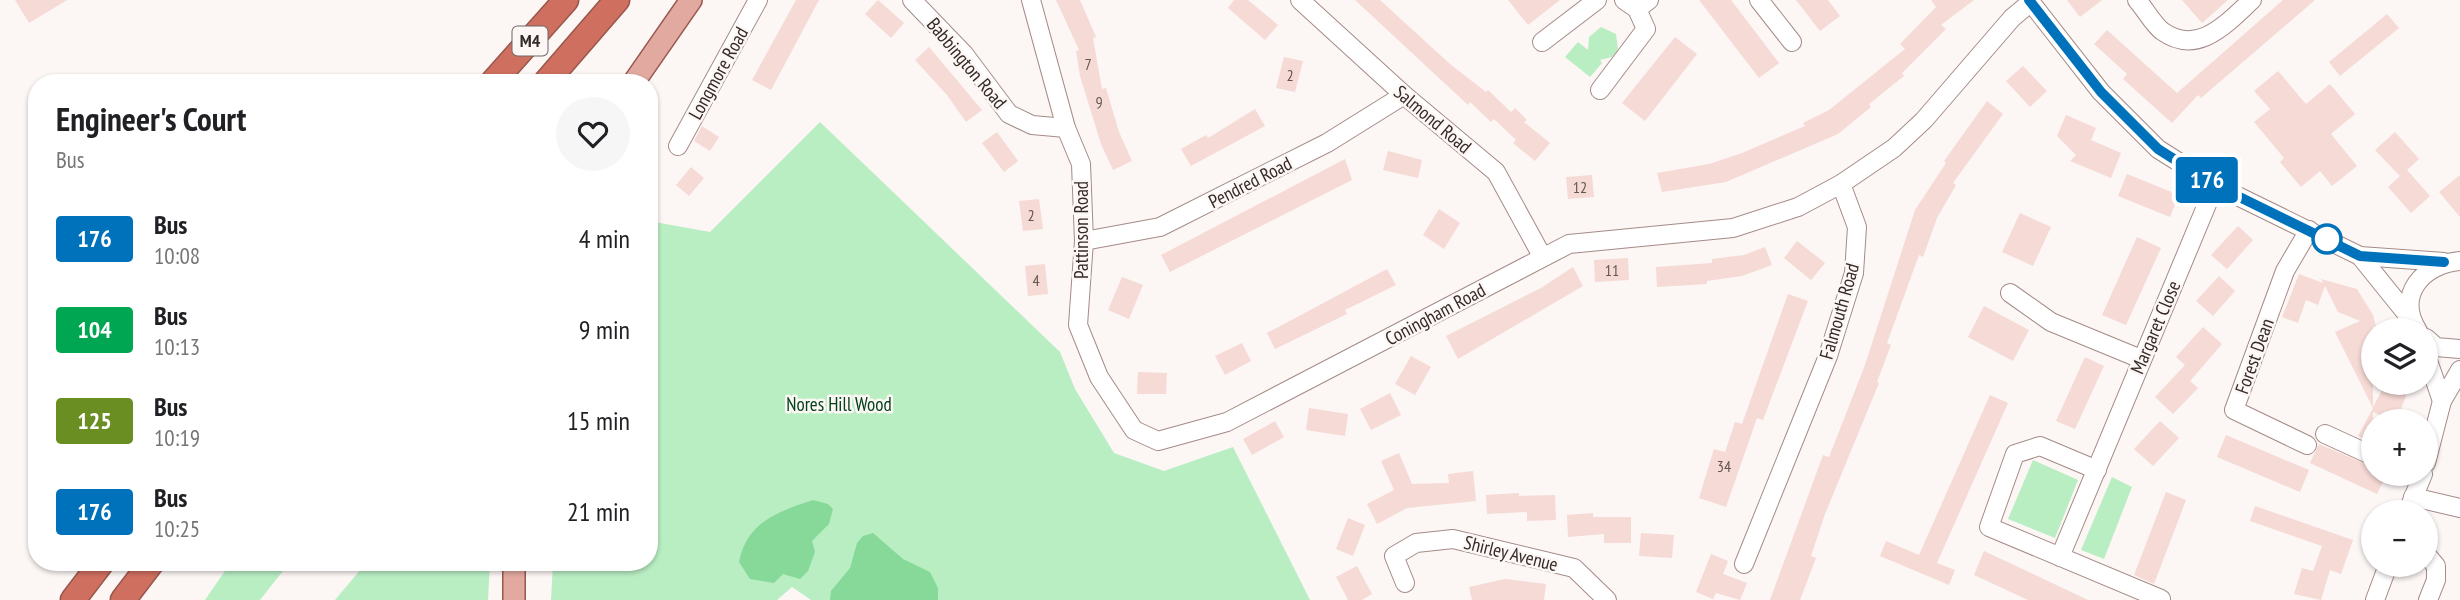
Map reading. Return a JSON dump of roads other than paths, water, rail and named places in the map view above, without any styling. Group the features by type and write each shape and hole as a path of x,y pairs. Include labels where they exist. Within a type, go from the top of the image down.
{"highway":[{"name":"M4","path":"500,74 566,0"},
{"name":"M4","path":"553,74 617,0"},
{"path":"73,600 95,571"},
{"path":"123,600 145,571"}],"main road":[{"path":"640,74 691,0"},
{"path":"514,571 514,600"}],"street":[{"name":"Longmore Road","path":"678,146 758,0"},
{"name":"Babbington Road","path":"912,0 964,54 1009,114 1032,125 1066,128"},
{"name":"Pattinson Road","path":"1031,0 1066,128 1081,164 1084,241 1078,325 1085,341"},
{"name":"Salmond Road","path":"1300,0 1404,95 1496,173 1542,256"},
{"path":"1542,42 1597,0"},
{"path":"1759,0 1792,42"},
{"path":"2137,0 2162,30 2187,42 2215,34 2252,0"},
{"path":"1841,184 1894,148 1924,120 2012,18 2030,1 2101,92 2149,140 2215,185 2360,256 2456,262"},
{"path":"1600,90 1646,29 1637,3"},
{"name":"Pendred Road","path":"1084,241 1160,227 1326,143 1404,95"},
{"name":"Coningham Road","path":"1085,341 1100,377 1133,430 1158,441 1227,422 1569,244 1733,228 1798,207 1841,184"},
{"name":"Falmouth Road","path":"1744,564 1828,356 1854,273 1857,227 1841,184"},
{"name":"Margaret Close","path":"2060,557 2215,185"},
{"name":"Forest Dean","path":"2307,445 2234,410 2285,271 2309,230"},
{"path":"2360,256 2408,318"},
{"path":"2413,318 2409,295 2420,275 2456,262"},
{"path":"2010,293 2051,322 2141,359"},
{"path":"2438,347 2460,349"},
{"path":"2438,414 2442,401 2460,370"},
{"path":"2438,390 2442,401"},
{"path":"2325,434 2361,450"},
{"path":"2097,470 2040,446 2015,454 1989,527 2161,599"},
{"path":"2438,507 2460,508"},
{"name":"Shirley Avenue","path":"1405,583 1394,556 1416,543 1453,539 1574,568 1607,600"},
{"path":"2375,600 2384,577"},
{"path":"2428,600 2436,577"}],"park label":[{"name":"Nores Hill Wood","path":"839,404"}]}
